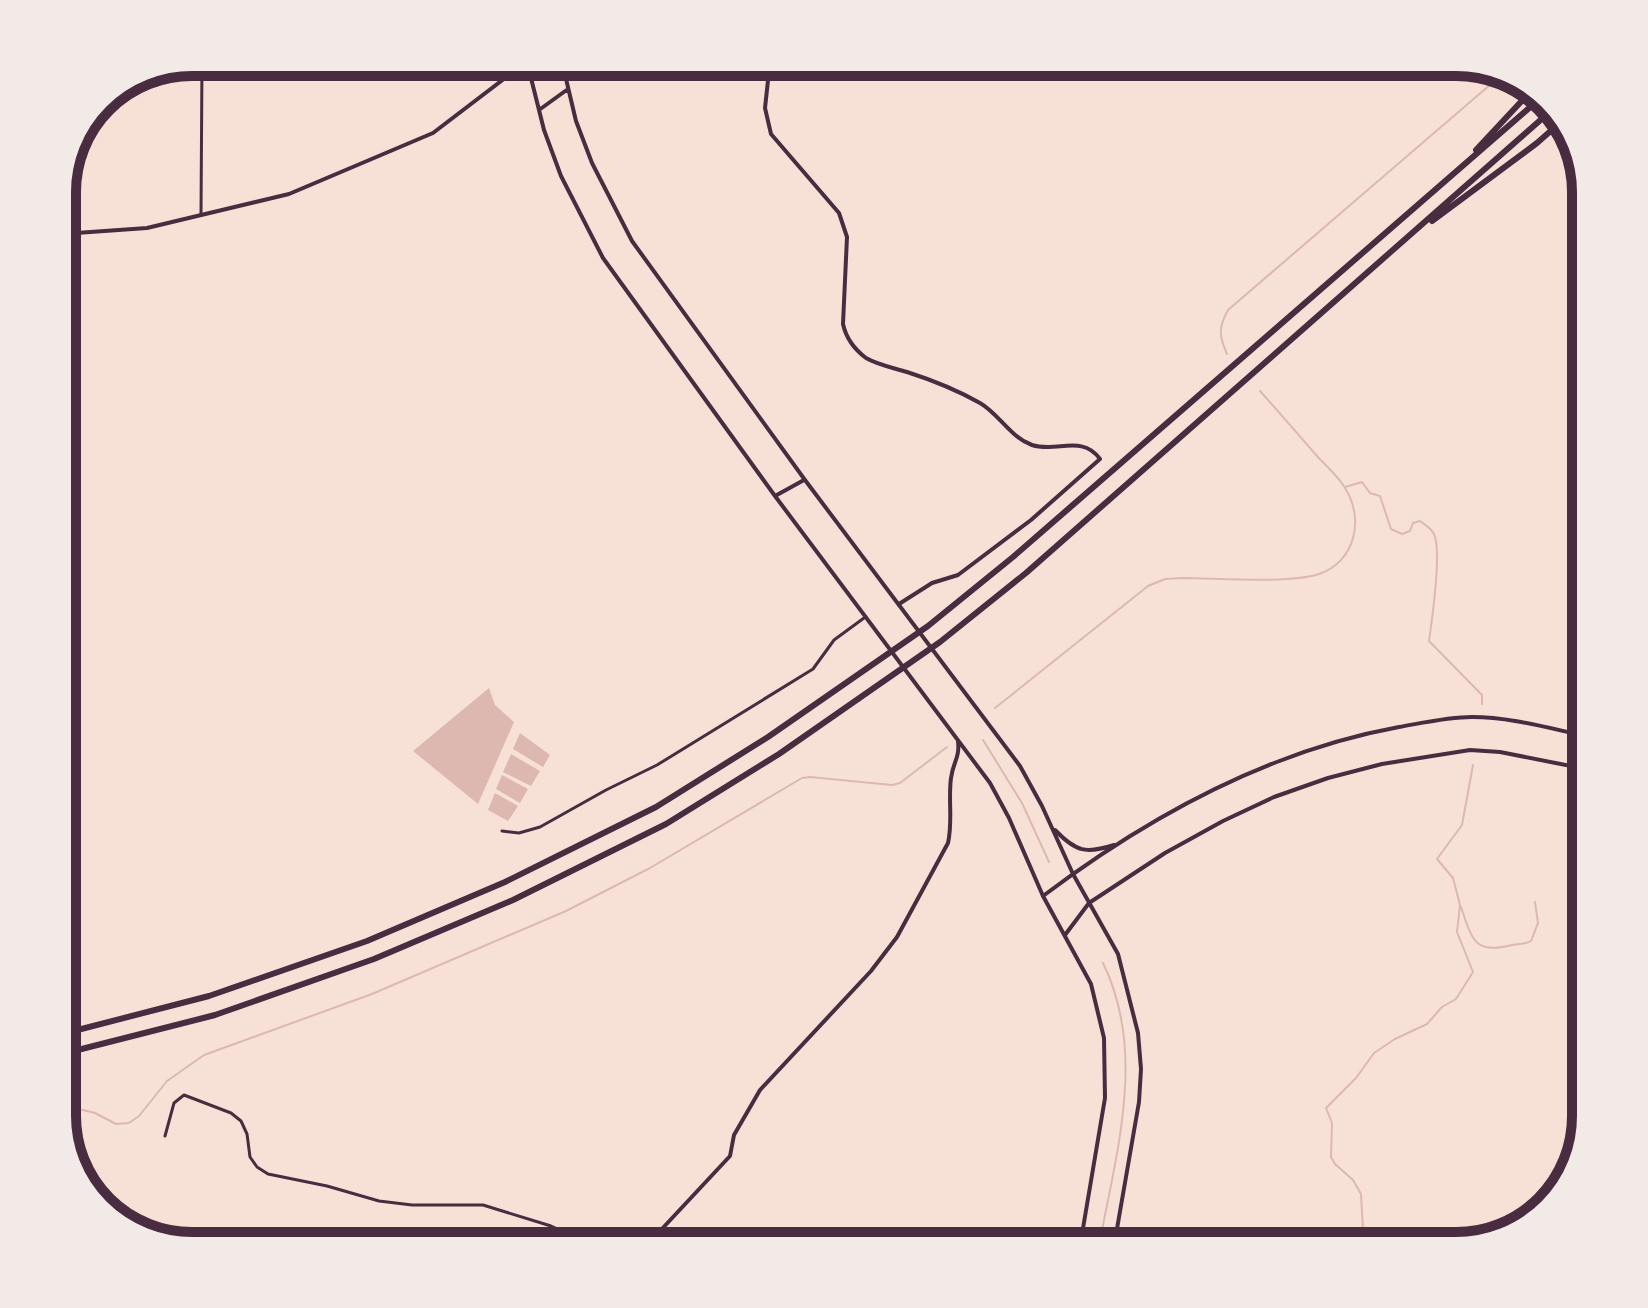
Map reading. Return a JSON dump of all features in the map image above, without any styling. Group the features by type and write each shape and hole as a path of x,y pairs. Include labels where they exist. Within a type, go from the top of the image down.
{"highway":[{"path":"1452,176 1524,98"},
{"path":"76,1030 209,996 367,941 505,882 656,807 768,737 928,626 1013,557 1533,105"},
{"path":"76,1050 215,1015 374,959 513,900 666,824 779,754 940,642 1026,573 1544,117"},
{"path":"1397,247 1553,129"}],"street":[{"path":"201,217 202,76"},
{"path":"76,233 147,228 289,194 433,133 508,76"},
{"path":"530,76 561,176 603,258 775,496 990,783 1043,896 1091,984 1104,1038 1106,1070 1105,1098 1082,1232"},
{"path":"565,76 576,121 592,163 632,241 805,480 1020,766 1073,874 1118,954 1138,1033 1141,1069 1139,1102 1116,1232"},
{"path":"768,76 765,108 771,134 839,213 844,224 847,237 843,324 855,348 872,361 963,393 986,406 1009,429 1032,445 1077,445 1093,449 1100,459 1031,520 958,575 932,583 899,604"},
{"path":"539,110 568,89"},
{"path":"775,496 805,480"},
{"path":"502,831 519,833 540,827 697,742 813,669 834,640 866,616"},
{"path":"1043,896 1121,842 1208,791 1318,747 1375,731 1469,717 1504,719 1572,733"},
{"path":"659,1232 730,1156 734,1135 760,1090 871,971 897,937 948,843 951,775 960,755 958,740"},
{"path":"1064,935 1089,903 1165,853 1274,797 1368,767 1470,750 1500,752 1572,766"},
{"path":"1051,826 1068,844 1079,850 1096,851 1121,842"},
{"path":"165,1136 174,1103 184,1095 231,1113 241,1121 247,1134 250,1157 257,1167 268,1174 379,1201 412,1205 483,1205 564,1232"}],"shaded area":[{"path":"489,688 495,705 514,722 478,804 413,751"},
{"path":"520,733 550,755 543,767 513,749"},
{"path":"511,754 540,771 531,786 503,772"},
{"path":"502,775 528,789 520,803 496,789"},
{"path":"495,793 518,806 508,821 488,810"}],"waterway":[{"path":"1227,354 1221,332 1228,310 1494,82"},
{"path":"995,708 1148,586 1165,579 1272,580 1306,577 1319,574 1341,560 1353,538 1355,526 1351,500 1339,479 1260,391"},
{"path":"1345,487 1362,482 1370,493 1380,496 1391,529 1402,534 1410,531 1413,523 1420,521 1433,532 1437,570 1429,641 1482,695 1482,704"},
{"path":"983,740 1022,803 1049,862"},
{"path":"76,1110 95,1113 116,1124 129,1123 139,1116 167,1081 204,1055 372,994 566,911 650,868 802,778 892,785 900,783 947,747"},
{"path":"1362,1232 1361,1194 1353,1180 1331,1157 1332,1123 1326,1108 1356,1078 1374,1053 1427,1024 1442,1007 1456,999 1473,972 1457,932 1460,905 1453,878 1437,859 1462,825 1473,765"},
{"path":"1461,907 1476,942 1499,948 1531,941 1538,923 1535,902"},
{"path":"1102,1232 1119,1139 1126,1068 1116,997 1103,963"}]}
